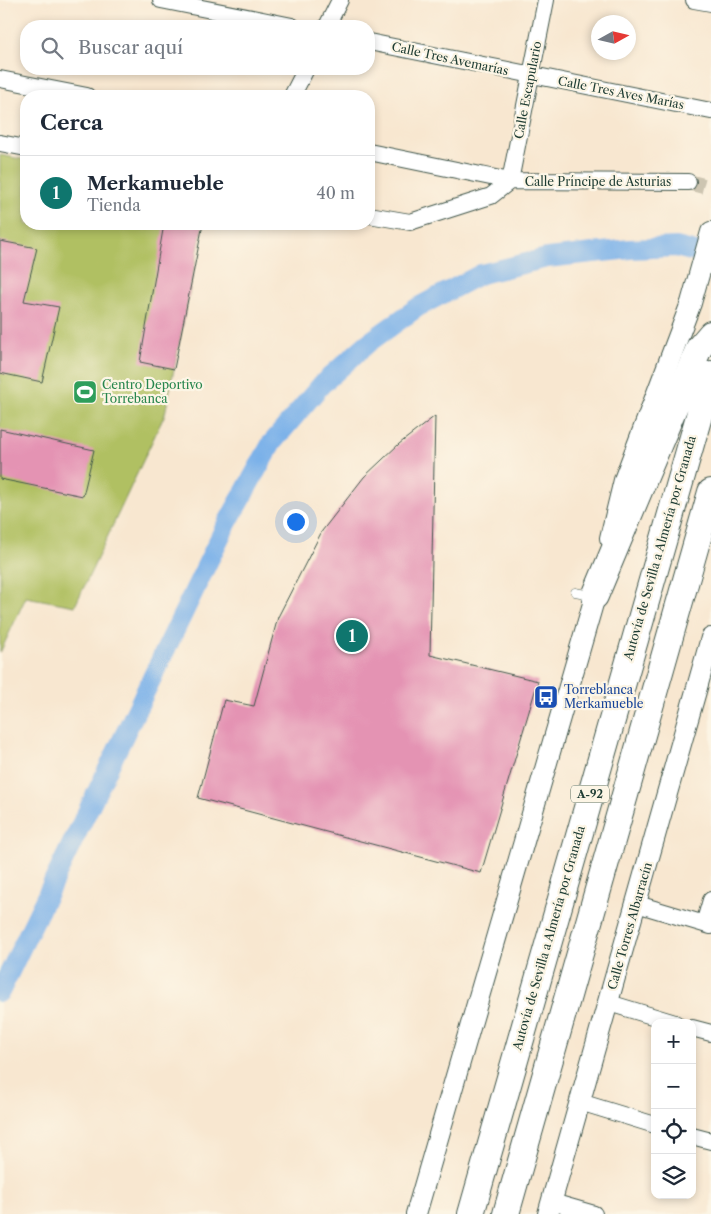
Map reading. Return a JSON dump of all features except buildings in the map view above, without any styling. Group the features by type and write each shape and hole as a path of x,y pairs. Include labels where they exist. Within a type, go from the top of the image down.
{"highway":[{"path":"585,594 699,348 711,334"},
{"name":"Autovía de Sevilla a Almería por Granada","path":"471,1214 711,374"},
{"name":"A-92","path":"506,1214 711,492"},
{"path":"684,588 711,525"}],"street":[{"path":"161,0 262,20"},
{"path":"330,20 340,0"},
{"name":"Calle Escapulario","path":"510,181 546,0"},
{"path":"694,0 711,3"},
{"name":"Calle Tres Avemarías","path":"375,43 531,75"},
{"path":"295,90 303,75"},
{"name":"Calle Tres Aves Marías","path":"531,75 711,111"},
{"path":"0,79 56,90"},
{"path":"0,143 20,147"},
{"path":"375,153 510,181"},
{"name":"Calle Príncipe de Asturias","path":"375,215 410,222 491,196 510,181 688,182"},
{"path":"416,1214 585,594 624,480 691,303 711,232"},
{"name":"Calle Torres Albarracín","path":"550,1208 711,638"},
{"path":"637,904 707,925 711,900"},
{"path":"609,1003 662,1019"},
{"path":"696,1029 711,1033"},
{"path":"580,1102 651,1124"},
{"path":"696,1137 711,1141"},
{"path":"550,1208 594,1214"}],"green space":[{"name":"Centro Deportivo Torrebanca","path":"0,155 20,159 20,230 202,230 165,414 75,606 26,597 0,653"}],"waterway":[{"path":"0,992 224,529 271,444 322,384 368,343 418,307 481,274 547,258 630,249 676,247 711,256"}],"tunnel":[{"path":"688,182 711,188"}],"place":[{"name":"Centro Deportivo Torrebanca","path":"85,392"},
{"name":"Merkamueble","path":"352,636"},
{"name":"Torreblanca Merkamueble","path":"546,697"}]}
